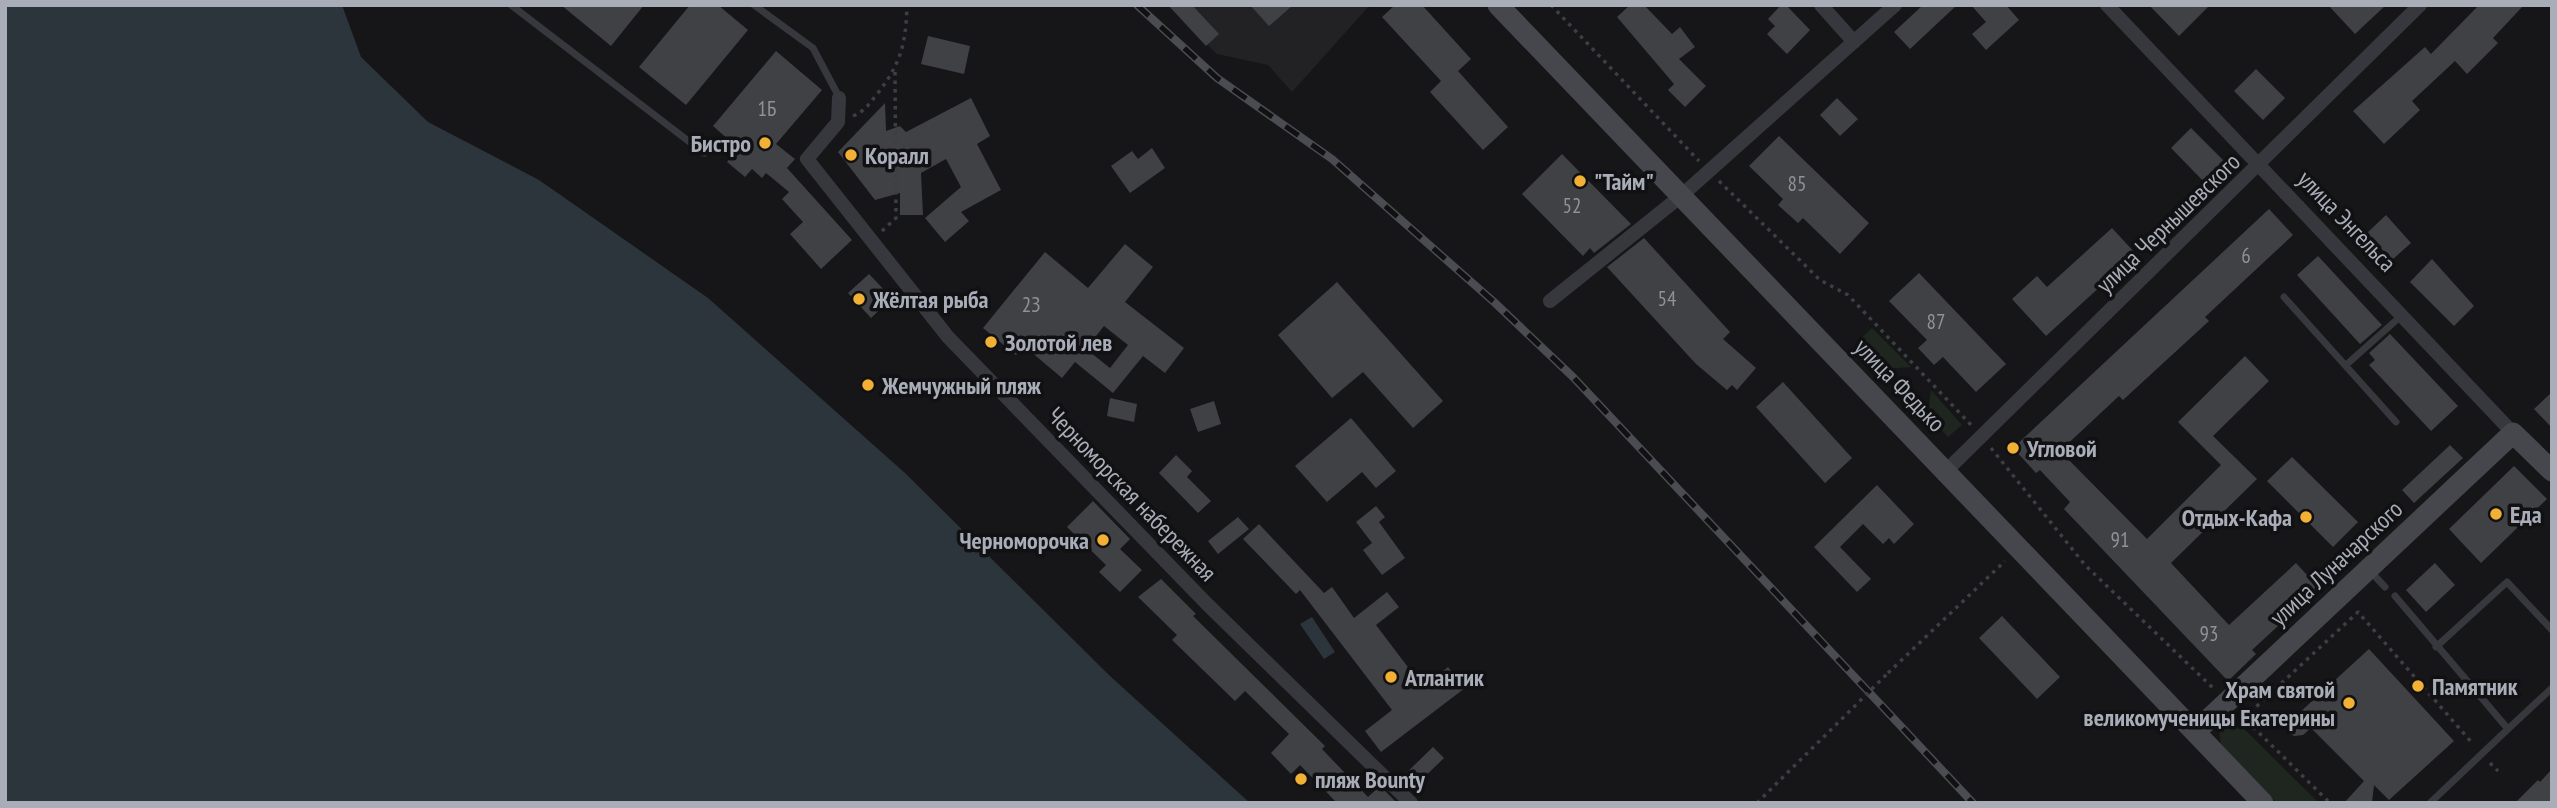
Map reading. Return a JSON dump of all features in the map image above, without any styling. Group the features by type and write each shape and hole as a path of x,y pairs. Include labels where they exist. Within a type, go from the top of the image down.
{"main road":[{"name":"улица Федько","path":"1498,5 2263,803"},
{"name":"улица Энгельса","path":"2513,433 2552,471"},
{"name":"улица Луначарского","path":"2195,732 2513,433"}],"street":[{"path":"1821,5 1854,42"},
{"path":"1550,301 1709,171 1895,5"},
{"name":"улица Энгельса","path":"2107,5 2513,433"},
{"name":"улица Чернышевского","path":"1946,471 2420,5"},
{"path":"838,122 839,98"},
{"name":"Черноморская набережная","path":"838,122 807,159 967,357 1207,604 1411,803"}],"lane":[{"path":"511,5 704,153"},
{"path":"754,5 813,48 839,98"},
{"path":"2284,297 2396,422"},
{"path":"2346,365 2401,316"},
{"path":"2367,569 2385,587"},
{"path":"2436,647 2507,582 2552,630"},
{"path":"2395,596 2508,729"},
{"path":"2430,803 2552,688"}],"path":[{"path":"872,241 896,218 895,71 906,36 906,5"},
{"path":"1551,5 1709,171 1820,280 1847,295 1982,437 2085,565 2330,803"},
{"path":"838,122 863,112 895,71"},
{"path":"1757,803 2019,548"},
{"path":"2244,718 2358,612 2498,771"}],"shaded area":[{"path":"5,5 342,5 361,57 428,122 539,180 708,298 905,473 1110,676 1250,803 5,803"},
{"path":"1168,5 1370,5 1292,92 1268,65 1217,54"},
{"path":"1872,328 1911,367 1886,369 1859,340"},
{"path":"1931,390 1962,425 1948,437 1928,414"},
{"path":"1312,617 1335,652 1324,659 1300,624"},
{"path":"2231,716 2319,803 2277,803 2221,746 2219,729"}],"building":[{"path":"561,5 644,5 611,46"},
{"path":"690,5 718,5 748,30 686,105 639,67"},
{"path":"1168,5 1192,5 1219,34 1206,46"},
{"path":"1250,5 1293,5 1269,26"},
{"path":"1395,5 1422,5 1471,59 1458,71 1508,127 1483,150 1430,92 1441,81 1382,17"},
{"path":"1630,5 1644,5 1672,34 1680,27 1695,47 1679,59 1706,86 1685,107 1668,90 1674,84 1617,17"},
{"path":"1781,5 1786,5 1810,30 1787,54 1767,34 1775,26 1768,19"},
{"path":"1923,5 1957,5 1910,49 1894,32"},
{"path":"1971,5 2006,5 2019,20 1986,50 1972,34 1986,22"},
{"path":"2149,5 2210,5 2179,36"},
{"path":"2328,5 2386,5 2355,34"},
{"path":"2479,5 2524,5 2493,38 2498,43 2467,74 2455,61 2412,101 2420,110 2384,144 2353,111 2425,47 2431,54"},
{"path":"928,36 970,46 964,74 921,64"},
{"path":"776,51 822,90 776,144 795,159 787,168 852,240 821,269 790,234 803,222 782,199 789,192 766,173 762,178 752,169 745,177 727,162 738,148 713,126"},
{"path":"2256,69 2285,98 2263,120 2234,91"},
{"path":"971,98 990,136 977,144 1001,190 961,212 969,221 945,242 925,218 961,187 946,159 921,173 923,215 900,215 900,193 875,200 838,152 885,103 886,131 900,126 906,132"},
{"path":"1837,98 1858,119 1840,136 1820,115"},
{"path":"2191,128 2229,166 2208,186 2171,148"},
{"path":"1779,136 1869,223 1840,254 1803,218 1798,223 1778,205 1783,199 1749,166"},
{"path":"1152,148 1165,168 1130,193 1111,166 1132,151 1138,159"},
{"path":"1562,154 1631,224 1594,253 1590,248 1583,256 1522,194"},
{"path":"2269,209 2293,235 2205,317 2209,321 2123,400 2119,396 2060,451 2147,539 2221,465 2178,422 2245,356 2269,381 2213,436 2257,479 2171,563 2229,625 2296,563 2319,588 2252,650 2256,654 2228,681 2064,509 2070,502 2040,470 2036,473 2013,448"},
{"path":"2386,215 2411,243 2392,260 2367,233"},
{"path":"2112,228 2136,254 2046,336 2012,299 2037,276 2047,287"},
{"path":"1644,238 1730,332 1723,339 1756,368 1737,390 1732,385 1727,390 1696,364 1607,267"},
{"path":"1125,244 1153,267 1125,302 1184,348 1165,373 1143,356 1113,393 1075,362 1062,378 1024,346 1016,355 983,328 1045,252 1088,288","holes":["1104,326 1128,345 1110,368 1086,349"]},
{"path":"2318,256 2382,325 2360,344 2297,275"},
{"path":"2432,259 2474,306 2454,326 2410,282"},
{"path":"1919,273 2006,364 1976,392 1943,357 1934,365 1918,348 1927,340 1889,301"},
{"path":"869,274 892,298 871,318 848,293"},
{"path":"1337,282 1443,401 1413,428 1363,372 1332,398 1278,335"},
{"path":"2390,334 2458,406 2431,431 2369,365 2375,360 2369,353"},
{"path":"1783,382 1852,458 1825,483 1756,407"},
{"path":"2552,392 2552,428 2534,409"},
{"path":"1110,398 1137,404 1134,422 1107,416"},
{"path":"1214,401 1221,424 1198,432 1190,409"},
{"path":"1351,418 1396,471 1376,488 1362,472 1327,502 1295,466"},
{"path":"2450,445 2463,458 2414,503 2402,490"},
{"path":"1176,455 1192,471 1187,477 1211,501 1198,513 1159,473"},
{"path":"2292,457 2358,522 2333,547 2267,481"},
{"path":"2514,466 2547,499 2481,563 2449,529"},
{"path":"1877,485 1914,524 1894,544 1889,538 1883,544 1863,524 1840,547 1871,579 1857,592 1814,547"},
{"path":"1093,501 1130,539 1120,549 1142,570 1120,592 1099,572 1106,565 1067,527"},
{"path":"1376,506 1385,517 1379,522 1405,558 1382,575 1363,550 1372,543 1356,522"},
{"path":"1238,517 1249,529 1218,554 1208,541"},
{"name":"Атлантик","path":"1259,524 1324,593 1332,587 1354,618 1387,592 1399,607 1376,625 1423,687 1448,667 1465,688 1381,752 1365,731 1392,710 1300,590 1296,594 1243,539"},
{"path":"2435,563 2455,585 2426,612 2406,590"},
{"path":"1161,579 1196,614 1193,616 1325,746 1322,749 1368,797 1380,786 1397,803 1337,803 1300,765 1291,774 1271,753 1289,734 1245,691 1235,701 1172,640 1177,635 1138,597"},
{"path":"2002,616 2060,677 2037,699 1979,638"},
{"path":"2369,649 2454,741 2389,800 2374,785 2372,803 2344,803 2364,781 2311,728 2303,735 2294,736 2289,733 2286,724 2291,716 2299,713"},
{"path":"1433,747 1444,758 1411,790 1400,779"},
{"path":"2552,769 2552,803 2515,803 2538,780 2540,782"}],"railway":[{"path":"1137,5 1217,78 1332,159 1494,302 1573,377 1973,803"}],"place":[{"name":"Бистро","path":"765,143"},
{"name":"Коралл","path":"851,155"},
{"name":"\"Тайм\"","path":"1580,181"},
{"name":"Жёлтая рыба","path":"859,299"},
{"name":"Золотой лев","path":"991,342"},
{"name":"Жемчужный пляж","path":"868,385"},
{"name":"Угловой","path":"2013,448"},
{"name":"Еда","path":"2496,514"},
{"name":"Отдых-Кафа","path":"2306,517"},
{"name":"Черноморочка","path":"1103,540"},
{"name":"Атлантик","path":"1391,677"},
{"name":"Памятник","path":"2418,686"},
{"name":"Храм святой великомученицы Екатерины","path":"2349,703"},
{"name":"пляж Bounty","path":"1301,779"}]}
